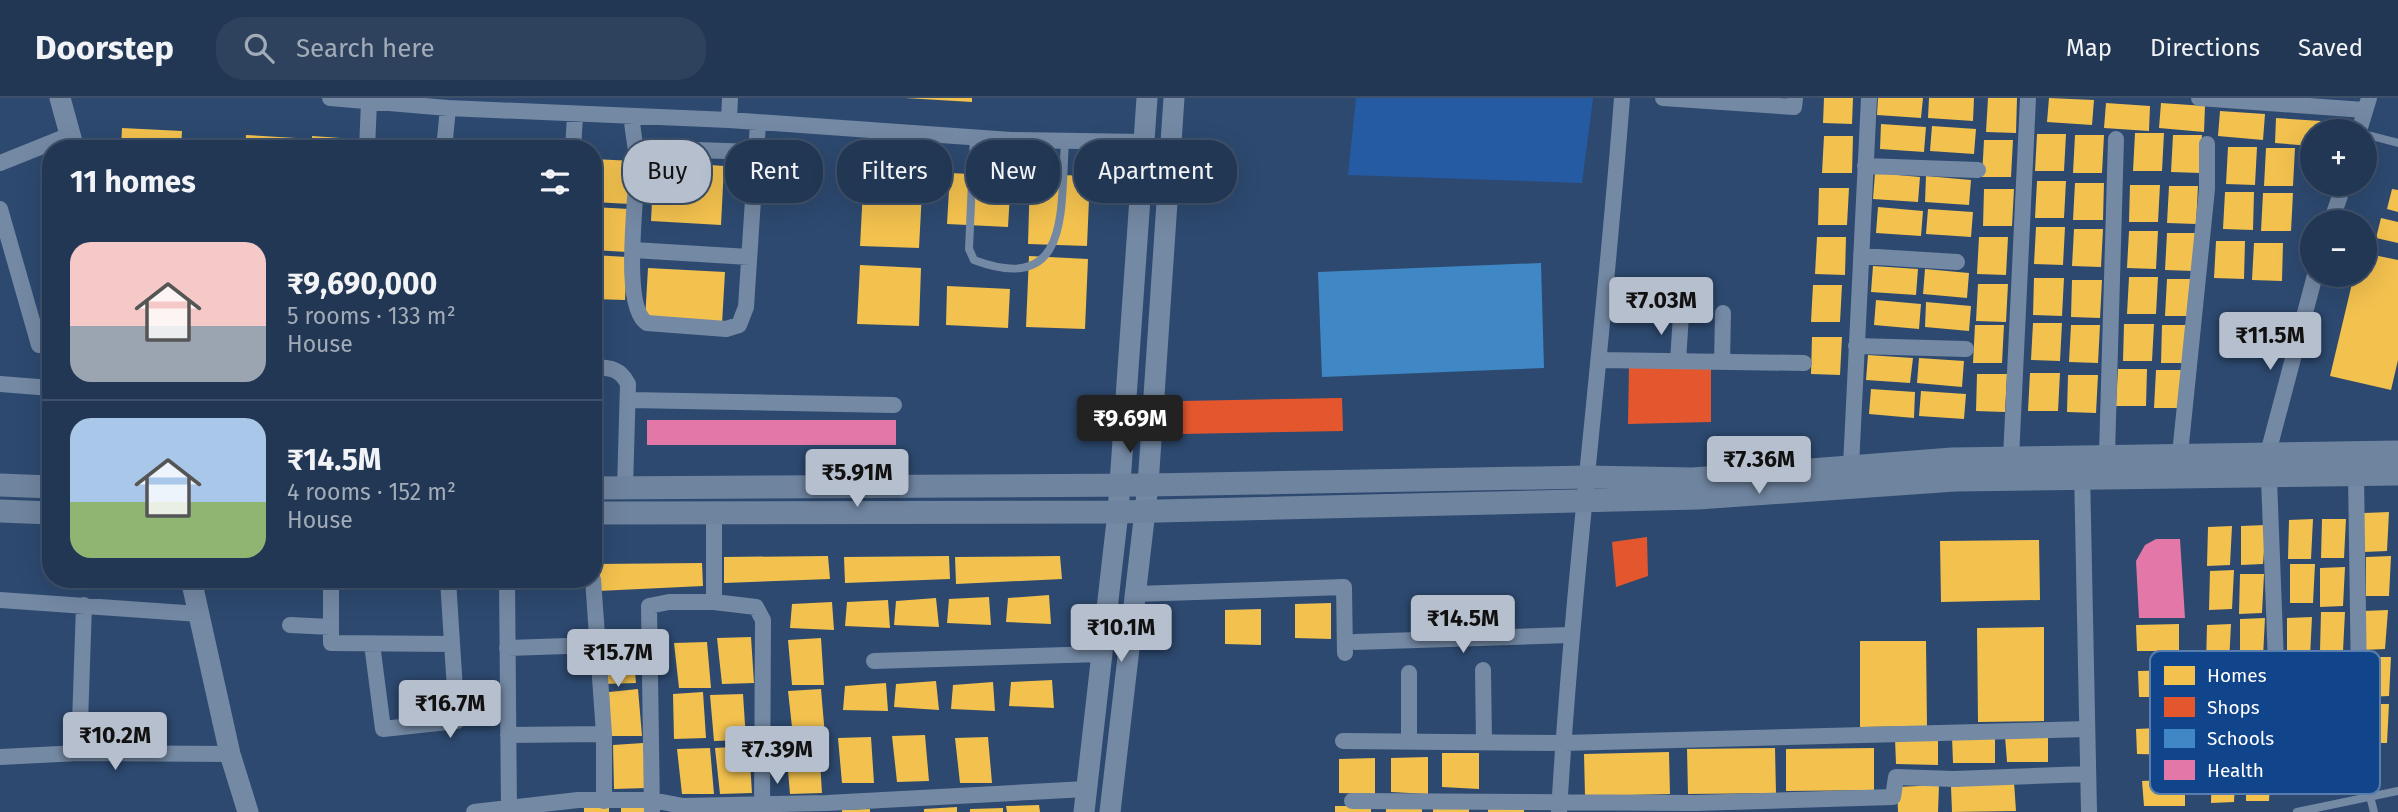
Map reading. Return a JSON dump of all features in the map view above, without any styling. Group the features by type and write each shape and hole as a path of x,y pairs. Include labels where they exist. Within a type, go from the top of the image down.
{"main road":[{"path":"602,488 1148,485 1587,477 1693,479 1852,476 1955,480 2082,469 2268,464 2398,452"},
{"path":"602,513 1118,512 1698,498 2011,457 2082,469 2107,454 2180,454 2356,475 2398,474"},
{"path":"0,485 42,487"},
{"path":"0,511 42,513"}],"street":[{"path":"60,98 71,140"},
{"path":"330,98 369,102 529,105 575,116 729,120 1074,142"},
{"path":"729,120 730,98"},
{"path":"1145,140 1147,98"},
{"path":"1110,812 1148,485 1174,98"},
{"path":"1559,807 1570,635 1587,501 1622,98"},
{"path":"1663,98 1794,107 1795,98"},
{"path":"1852,476 1869,98"},
{"path":"2011,457 2028,98"},
{"path":"2199,98 2367,104"},
{"path":"367,140 369,102"},
{"path":"443,104 444,140"},
{"path":"574,140 575,116"},
{"path":"632,117 633,140"},
{"path":"757,140 758,122"},
{"path":"2107,454 2116,139"},
{"path":"2180,454 2207,189 2207,144"},
{"path":"0,163 42,151"},
{"path":"1865,166 1978,170"},
{"path":"634,203 634,298 643,321 714,328 739,325 744,318 753,203"},
{"path":"1084,812 1118,512 1141,203"},
{"path":"0,209 38,345"},
{"path":"633,250 749,257"},
{"path":"1861,256 1957,262"},
{"path":"2275,651 2268,464 2312,287"},
{"path":"1722,362 1723,313"},
{"path":"1678,361 1681,315"},
{"path":"1856,346 1966,349"},
{"path":"1600,360 1804,363"},
{"path":"602,367 613,368 623,373 628,384 630,400 625,488"},
{"path":"0,384 42,387"},
{"path":"630,400 894,405"},
{"path":"2082,469 2089,812"},
{"path":"2356,475 2359,651"},
{"path":"714,514 714,602"},
{"path":"1135,594 1344,587 1350,647 1570,635"},
{"path":"193,588 230,754 248,812"},
{"path":"331,588 331,643 452,644"},
{"path":"372,644 383,729 457,721 448,588"},
{"path":"507,588 509,809"},
{"path":"594,588 604,734 604,801"},
{"path":"0,600 199,614"},
{"path":"652,806 649,606 662,602 714,602 748,604 761,612 762,808"},
{"path":"79,753 85,605"},
{"path":"290,625 331,627"},
{"path":"507,649 597,645"},
{"path":"874,661 1101,654"},
{"path":"1483,670 1484,742"},
{"path":"1409,674 1409,742"},
{"path":"1343,741 1563,743 2087,729"},
{"path":"508,735 604,734"},
{"path":"0,757 79,753 230,754"},
{"path":"1353,802 1479,807 1695,807 1893,797 1896,777 1954,779 2088,774"},
{"path":"474,812 578,806 604,801 709,809 762,808 1086,789"}],"lane":[{"path":"974,136 969,249 974,260 1001,266 1027,267 1045,259 1054,244 1065,142"},
{"path":"2377,137 2398,143"},
{"path":"2380,794 2398,790"},
{"path":"2297,812 2379,794"},
{"path":"2370,796 2374,812"}],"shaded area":[{"path":"1356,98 1593,98 1582,183 1348,175"}],"building: Homes":[{"path":"905,98 972,98 972,102"},
{"path":"1824,98 1853,98 1852,124 1823,123"},
{"path":"1878,98 1923,98 1921,118 1877,115"},
{"path":"1929,98 1974,98 1973,121 1928,118"},
{"path":"1988,98 2017,98 2016,133 1986,132"},
{"path":"2049,98 2094,100 2092,125 2047,122"},
{"path":"2106,103 2150,106 2149,131 2104,128"},
{"path":"2161,103 2205,106 2204,132 2159,128"},
{"path":"2220,111 2265,114 2263,140 2218,136"},
{"path":"2276,118 2300,120 2300,145 2275,143"},
{"path":"1881,124 1926,127 1924,152 1880,149"},
{"path":"1932,126 1976,129 1974,154 1930,151"},
{"path":"122,128 182,131 182,140 121,140"},
{"path":"2135,133 2164,133 2162,171 2133,171"},
{"path":"2037,134 2066,134 2064,171 2035,171"},
{"path":"246,135 296,138 296,140 246,140"},
{"path":"2075,135 2104,135 2102,173 2073,173"},
{"path":"2173,135 2202,135 2200,173 2171,172"},
{"path":"312,136 355,139 355,140 312,140"},
{"path":"1824,136 1853,136 1852,173 1822,173"},
{"path":"1984,140 2013,140 2011,177 1982,177"},
{"path":"2228,147 2257,147 2255,185 2226,184"},
{"path":"2266,148 2295,148 2293,186 2264,186"},
{"path":"602,159 623,160 623,203 630,204 602,202"},
{"path":"711,165 724,166 721,225 651,221 652,203 711,203"},
{"path":"952,173 966,174 966,203 1009,203 1008,227 947,224 948,203 952,203"},
{"path":"1875,173 1920,177 1918,202 1873,199"},
{"path":"1060,175 1074,175 1074,203 1089,203 1087,246 1028,244 1029,203 1060,203"},
{"path":"1926,176 1971,180 1969,205 1925,202"},
{"path":"2037,181 2066,181 2064,218 2035,218"},
{"path":"2075,183 2104,183 2103,220 2073,220"},
{"path":"2130,185 2160,185 2158,222 2129,222"},
{"path":"2169,186 2198,186 2196,224 2167,223"},
{"path":"1819,188 1849,188 1847,225 1818,225"},
{"path":"1984,189 2014,189 2012,226 1983,226"},
{"path":"2392,189 2398,190 2398,212 2387,209"},
{"path":"2225,192 2254,192 2253,230 2223,229"},
{"path":"2263,193 2293,193 2291,231 2261,231"},
{"path":"862,203 921,203 919,248 860,246"},
{"path":"1878,207 1923,211 1921,236 1876,233"},
{"path":"602,208 629,209 627,252 602,251"},
{"path":"1928,209 1973,212 1971,237 1926,234"},
{"path":"2381,218 2398,222 2398,243 2377,238"},
{"path":"2036,227 2065,227 2063,265 2034,264"},
{"path":"2074,229 2103,229 2101,267 2072,266"},
{"path":"2129,231 2158,231 2156,269 2127,268"},
{"path":"2167,233 2196,233 2194,271 2165,270"},
{"path":"1817,237 1846,237 1845,275 1815,274"},
{"path":"1979,237 2008,237 2006,275 1977,274"},
{"path":"2216,241 2245,241 2244,279 2214,278"},
{"path":"2254,243 2283,243 2282,281 2252,280"},
{"path":"602,256 627,257 625,300 602,299"},
{"path":"1029,256 1088,259 1085,329 1026,327"},
{"path":"2377,256 2398,260 2398,360 2391,390 2330,376 2351,287 2377,287"},
{"path":"860,265 921,268 919,326 857,324"},
{"path":"1873,266 1918,269 1916,295 1871,292"},
{"path":"648,268 725,272 722,324 645,320"},
{"path":"1925,269 1969,273 1967,298 1923,294"},
{"path":"2129,277 2158,277 2156,314 2127,314"},
{"path":"2034,278 2064,278 2062,316 2033,315"},
{"path":"2167,279 2194,279 2192,316 2165,316"},
{"path":"2072,280 2102,280 2100,318 2071,317"},
{"path":"1978,284 2008,284 2006,322 1976,321"},
{"path":"1813,285 1842,285 1840,322 1811,322"},
{"path":"947,286 1010,289 1008,328 946,325"},
{"path":"1876,300 1921,304 1919,329 1874,325"},
{"path":"1926,302 1971,306 1969,331 1925,327"},
{"path":"2033,323 2062,323 2060,361 2031,360"},
{"path":"2124,324 2154,324 2152,361 2123,361"},
{"path":"1975,325 2004,325 2002,363 1973,363"},
{"path":"2071,325 2100,325 2098,363 2069,362"},
{"path":"2162,325 2190,325 2186,363 2161,363"},
{"path":"1812,337 1842,337 1840,375 1811,374"},
{"path":"1868,355 1913,358 1910,383 1866,380"},
{"path":"1919,358 1964,361 1962,387 1917,383"},
{"path":"2118,369 2147,369 2146,406 2116,406"},
{"path":"2156,370 2186,370 2183,408 2154,408"},
{"path":"2030,373 2060,373 2058,411 2028,411"},
{"path":"1977,374 2007,374 2005,412 1976,411"},
{"path":"2068,375 2098,375 2096,413 2067,412"},
{"path":"1871,389 1915,392 1914,418 1869,414"},
{"path":"1921,391 1966,394 1964,419 1919,416"},
{"path":"2389,512 2387,551 2364,552 2364,513"},
{"path":"2313,519 2311,559 2288,559 2289,520"},
{"path":"2322,519 2346,519 2344,558 2321,558"},
{"path":"2266,525 2263,564 2241,565 2241,526"},
{"path":"2232,526 2230,565 2207,566 2208,527"},
{"path":"2039,540 2040,600 1941,602 1940,541"},
{"path":"828,556 830,579 724,583 724,557"},
{"path":"949,556 950,579 845,583 844,557"},
{"path":"1060,556 1062,579 956,584 955,557"},
{"path":"2391,556 2389,596 2366,596 2366,557"},
{"path":"702,563 703,586 598,591 598,588 602,588 602,564"},
{"path":"2290,564 2315,564 2313,603 2290,603"},
{"path":"2345,567 2343,606 2320,607 2320,568"},
{"path":"2234,570 2232,609 2209,610 2210,571"},
{"path":"2240,574 2264,574 2262,613 2239,614"},
{"path":"1049,595 1051,624 1006,622 1008,598"},
{"path":"989,597 991,625 947,623 949,599"},
{"path":"936,598 939,627 894,625 896,601"},
{"path":"888,600 890,628 845,626 847,602"},
{"path":"832,602 834,630 790,628 792,604"},
{"path":"1331,603 1331,639 1295,638 1295,604"},
{"path":"1261,609 1261,645 1225,644 1225,610"},
{"path":"2388,610 2385,649 2362,650 2363,611"},
{"path":"2321,612 2345,612 2343,651 2320,651"},
{"path":"2312,617 2310,651 2287,651 2287,618"},
{"path":"2265,618 2263,651 2240,651 2240,619"},
{"path":"2179,624 2179,651 2137,651 2136,625"},
{"path":"2231,624 2230,651 2206,651 2207,625"},
{"path":"2044,627 2044,721 1978,722 1977,628"},
{"path":"632,637 636,683 603,684 602,640"},
{"path":"751,637 754,683 722,684 717,638"},
{"path":"821,638 824,685 792,685 788,640"},
{"path":"1860,641 1926,641 1927,726 1860,727"},
{"path":"707,642 711,688 679,688 674,643"},
{"path":"2380,657 2391,657 2389,696 2380,696"},
{"path":"2138,671 2150,671 2150,697 2139,697"},
{"path":"1052,680 1054,708 1009,706 1011,682"},
{"path":"936,681 939,710 894,707 896,684"},
{"path":"993,682 995,711 951,709 953,685"},
{"path":"886,683 888,711 843,710 845,686"},
{"path":"638,689 642,736 610,736 609,692"},
{"path":"821,689 825,736 793,736 788,691"},
{"path":"703,692 706,738 674,739 673,694"},
{"path":"743,694 746,740 714,741 710,695"},
{"path":"2380,704 2389,704 2387,743 2380,743"},
{"path":"2150,728 2150,754 2137,754 2136,729"},
{"path":"925,735 929,781 897,782 892,736"},
{"path":"2048,735 2048,762 2007,762 2005,736"},
{"path":"1995,736 1995,763 1953,763 1952,737"},
{"path":"871,737 874,783 842,783 838,738"},
{"path":"988,737 992,783 960,783 955,738"},
{"path":"1938,737 1938,765 1896,764 1895,739"},
{"path":"643,743 647,788 614,789 613,745"},
{"path":"749,746 752,793 720,794 715,748"},
{"path":"819,746 822,793 790,794 786,748"},
{"path":"710,748 714,794 682,794 677,749"},
{"path":"1775,748 1776,793 1688,794 1687,749"},
{"path":"1874,748 1874,790 1786,791 1786,749"},
{"path":"1669,752 1670,794 1585,796 1584,754"},
{"path":"1442,753 1479,753 1479,789 1442,787"},
{"path":"1428,757 1428,794 1391,792 1391,758"},
{"path":"1375,758 1375,794 1339,793 1339,759"},
{"path":"2142,781 2150,781 2150,794 2185,794 2185,806 2144,806"},
{"path":"2014,782 2016,811 1952,812 1951,787"},
{"path":"1939,785 1938,812 1898,812 1897,787"},
{"path":"2211,794 2234,794 2234,802 2211,803"},
{"path":"2246,794 2269,794 2269,801 2246,801"},
{"path":"584,804 609,805 609,812 584,812"},
{"path":"1039,805 1040,812 1007,812 1006,806"},
{"path":"1335,806 1371,806 1371,812 1335,812"},
{"path":"1433,806 1469,806 1469,812 1433,812"},
{"path":"1488,806 1524,806 1524,812 1488,812"},
{"path":"957,807 957,812 924,812 924,809"},
{"path":"621,808 647,808 647,812 621,812"},
{"path":"1003,808 1003,812 970,812 970,809"},
{"path":"1386,808 1422,808 1422,812 1386,812"},
{"path":"870,809 870,812 842,812 842,810"}],"building: Shops":[{"path":"1629,365 1711,368 1711,422 1628,424"},
{"path":"1342,398 1343,431 1182,434 1181,401"},
{"path":"1647,537 1648,576 1616,587 1612,542"}],"building: Schools":[{"path":"1541,263 1544,368 1322,377 1318,272"}],"building: Health":[{"path":"647,420 896,420 896,445 647,445"},
{"path":"2156,539 2180,539 2185,618 2139,618 2136,561 2145,545"}]}
